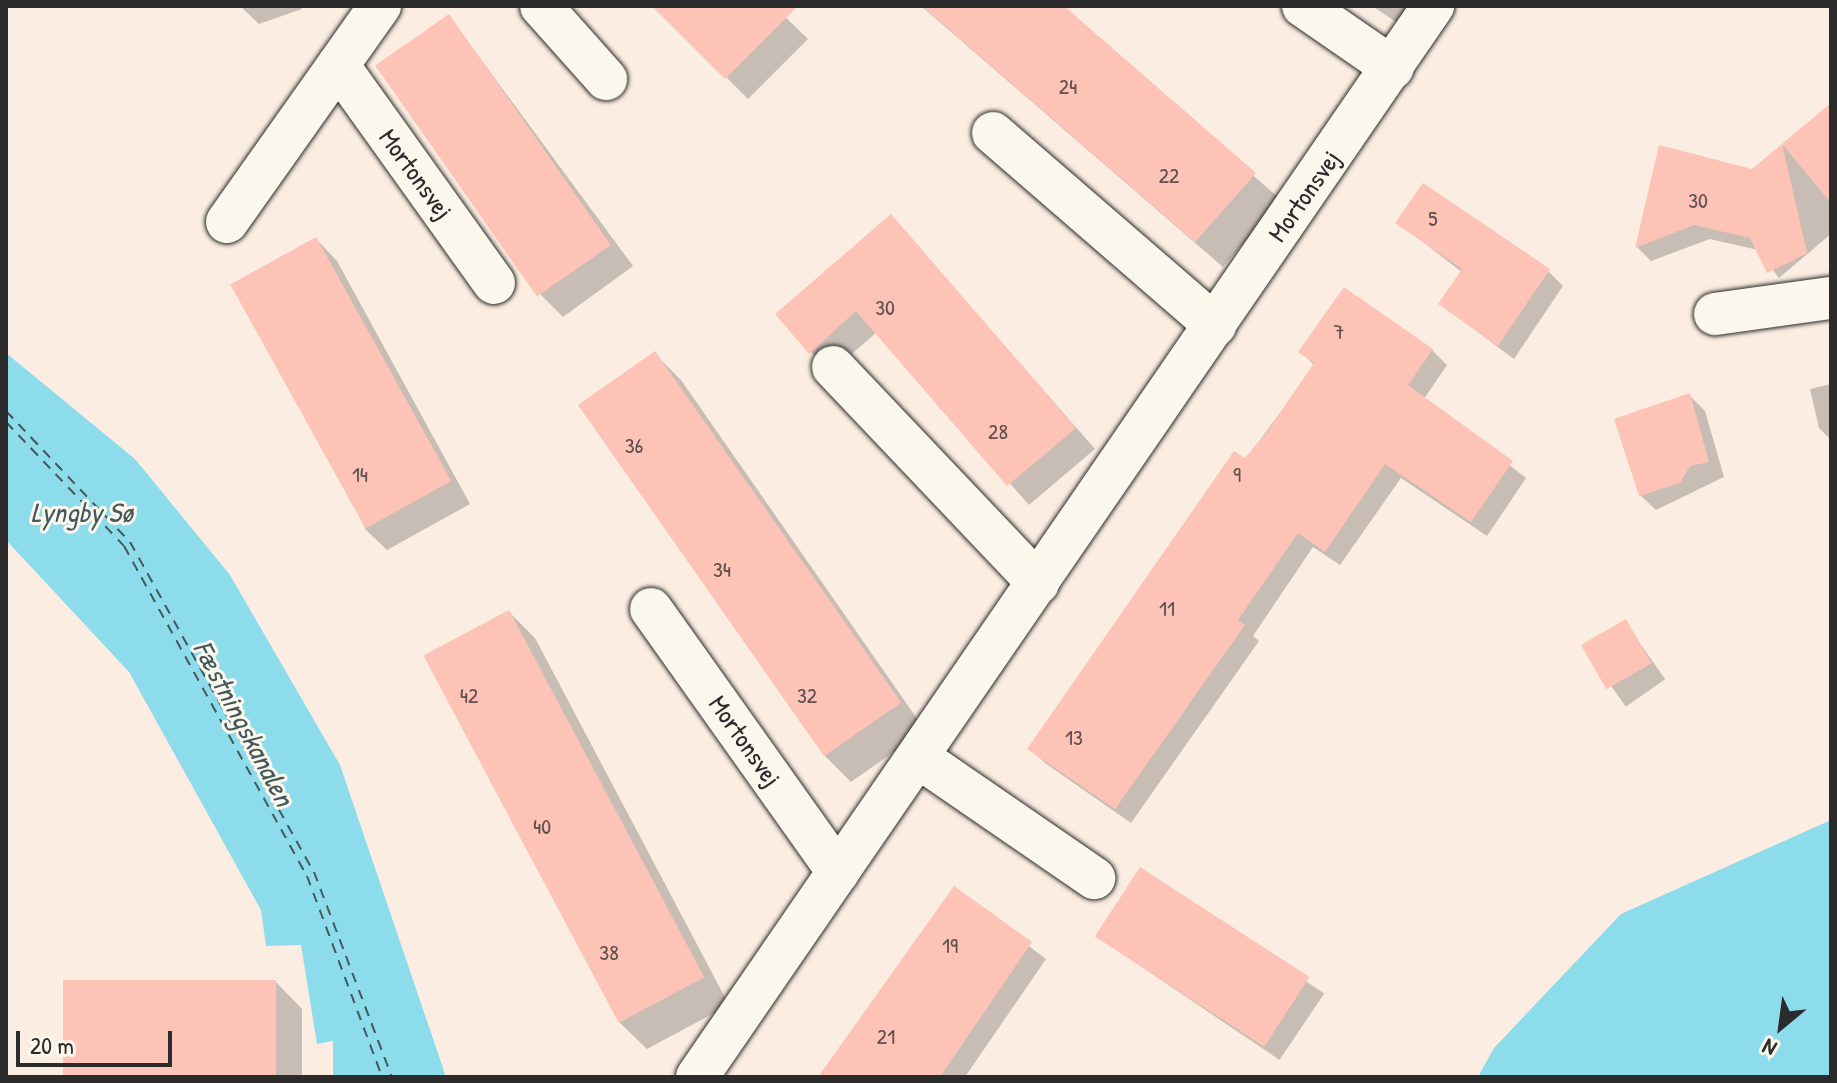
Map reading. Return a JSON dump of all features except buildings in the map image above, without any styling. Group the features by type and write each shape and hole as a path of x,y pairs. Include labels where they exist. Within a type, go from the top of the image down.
{"street":[{"path":"227,222 380,6"},
{"path":"541,6 606,79"},
{"path":"1303,6 1393,68"},
{"name":"Mortonsvej","path":"710,1073 838,872 1433,6"},
{"name":"Mortonsvej","path":"338,65 494,283"},
{"path":"993,133 1215,325"},
{"path":"1715,314 1831,298"},
{"path":"833,367 1038,583"},
{"name":"Mortonsvej","path":"651,609 838,872"},
{"path":"918,757 1094,878"}],"water":[{"name":"Lyngby Sø","path":"6,353 135,459 230,575 340,765 446,1077 333,1077 333,1041 317,1044 301,945 266,946 261,910 129,672 6,540"},
{"path":"1831,820 1831,1077 1478,1077 1494,1048 1621,914"}],"ferry route":[{"path":"6,411 130,542 314,872 392,1077"},
{"path":"6,422 124,546 307,876 382,1077"}],"water label":[{"name":"Fæstningskanalen","path":"244,723"}]}
